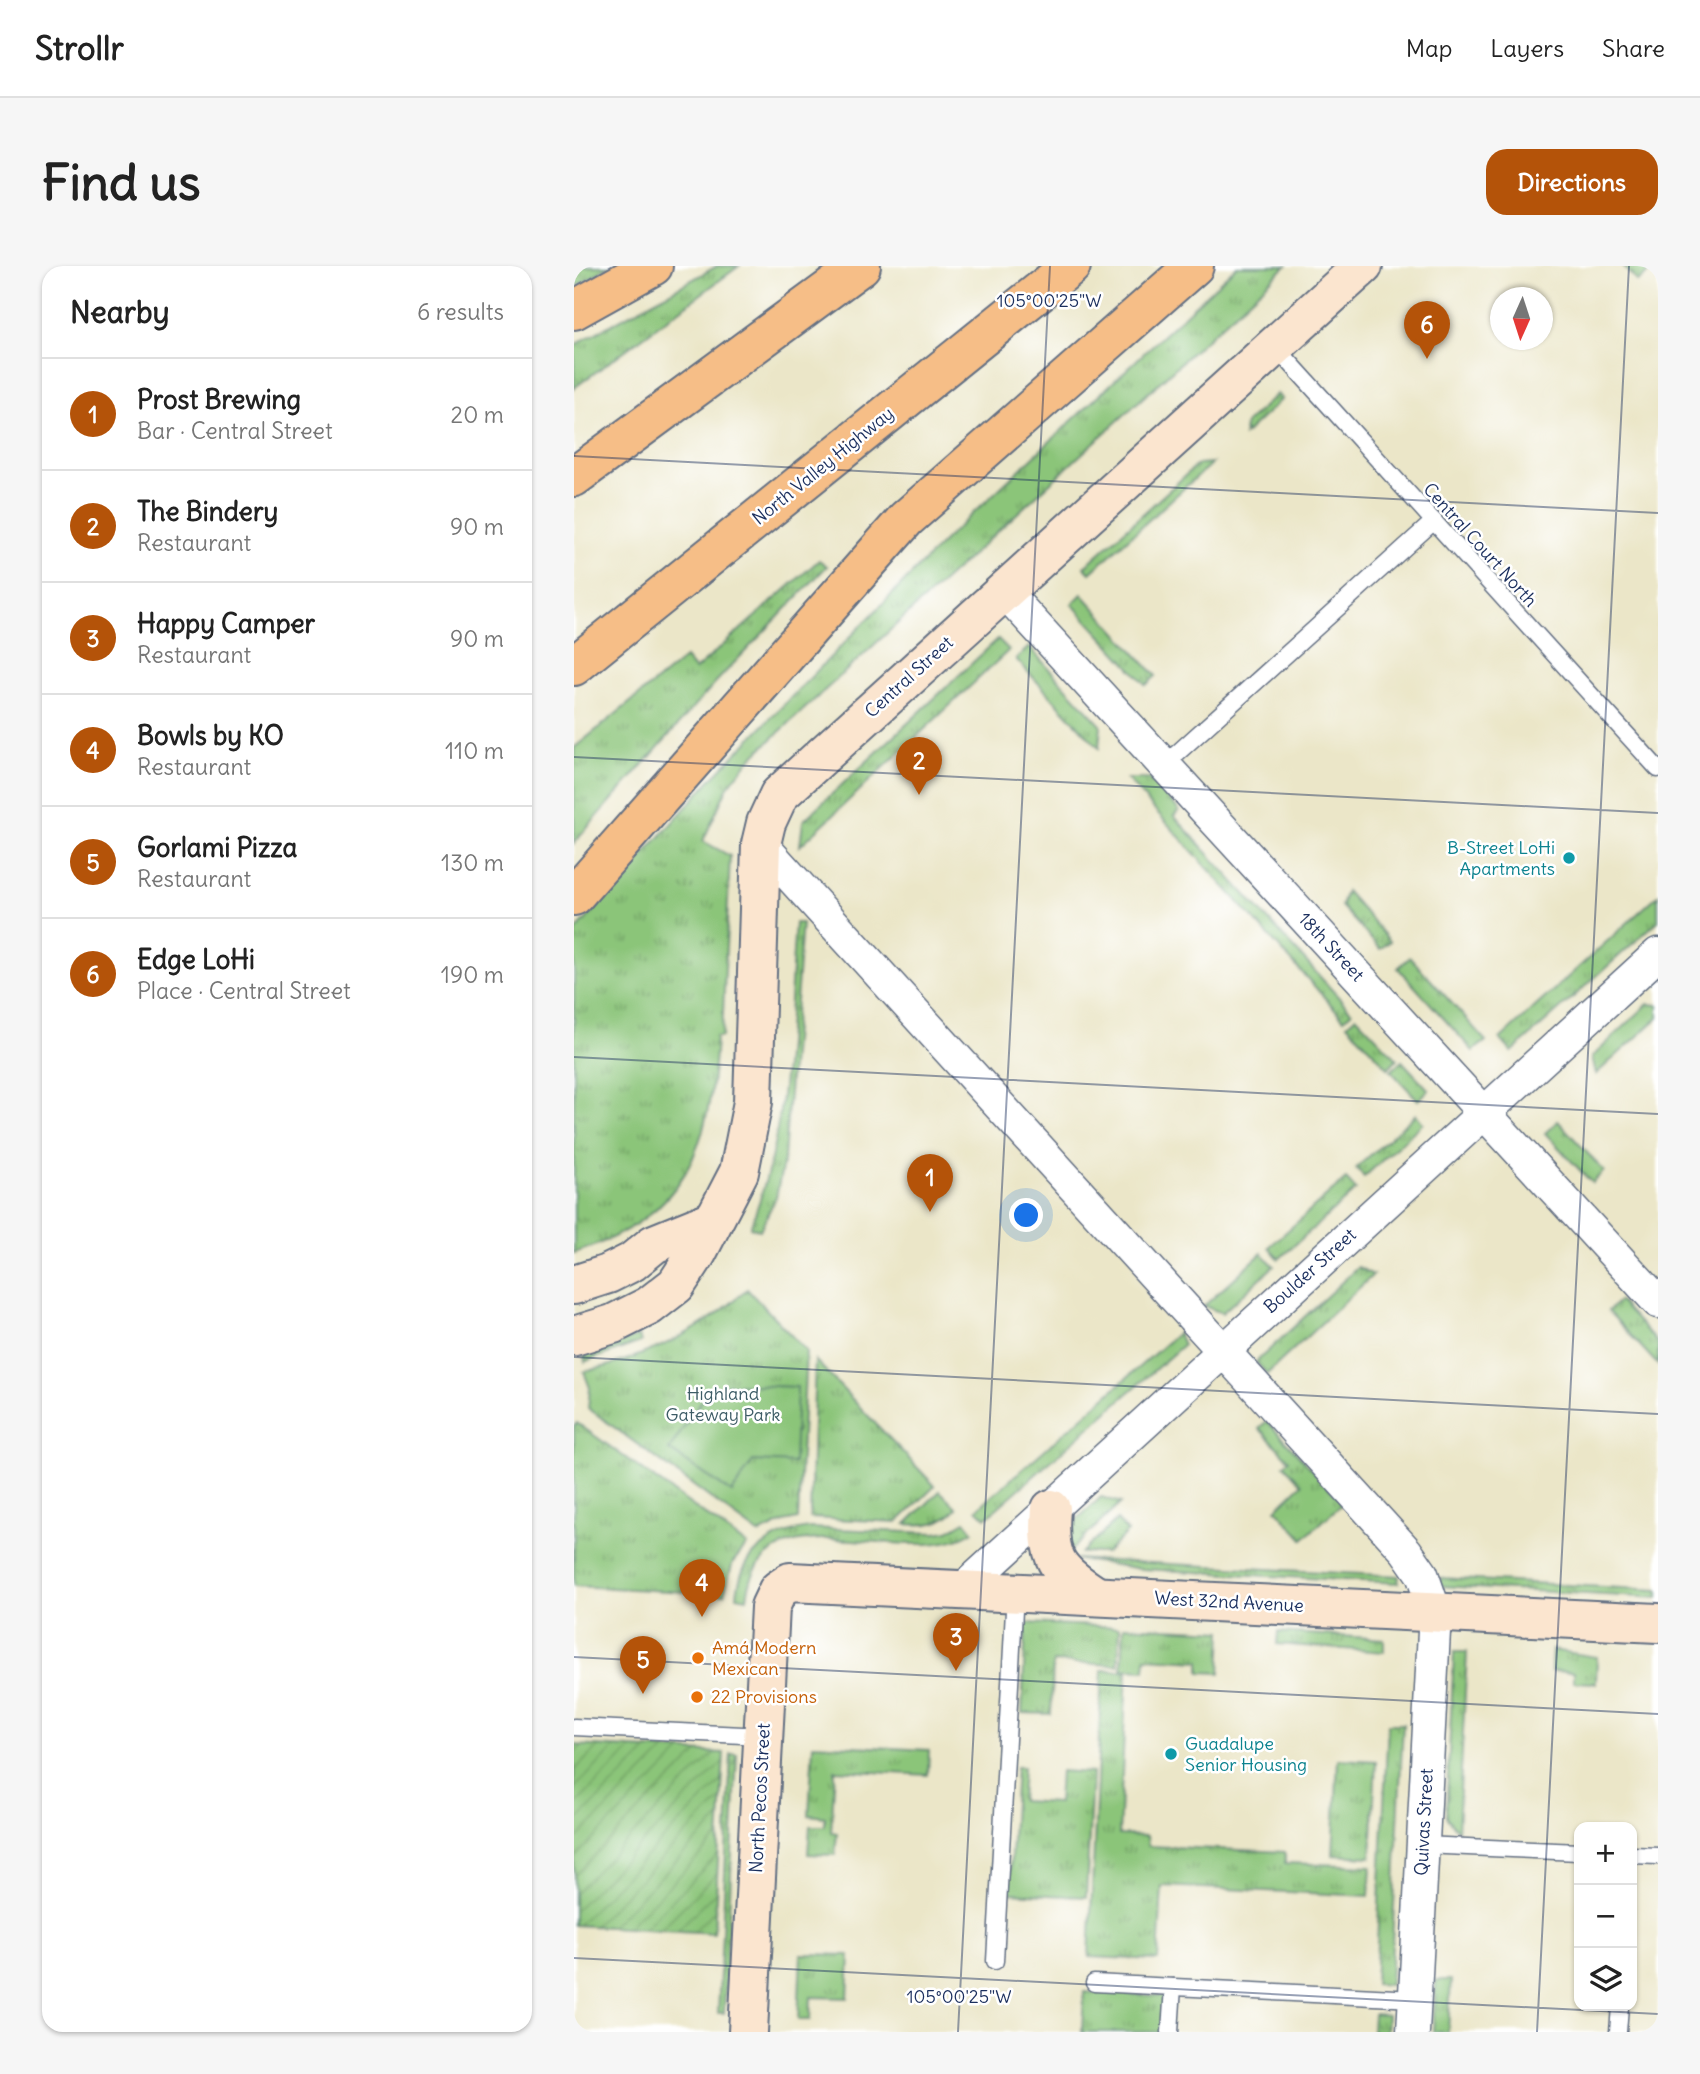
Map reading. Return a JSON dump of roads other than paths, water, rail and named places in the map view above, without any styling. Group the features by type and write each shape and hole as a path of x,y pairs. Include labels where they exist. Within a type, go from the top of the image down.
{"highway":[{"path":"574,310 653,266"},
{"path":"574,477 861,266"},
{"name":"North Valley Highway","path":"574,666 1071,266"},
{"path":"574,896 906,519 1194,266"}],"main road":[{"name":"Central Street","path":"574,1336 613,1324 637,1312 676,1285 697,1254 738,1172 750,1125 761,844 766,822 779,795 1363,266"},
{"path":"574,1285 608,1274 632,1262 654,1244 713,1220"},
{"path":"1051,1509 1048,1537 1052,1556 1062,1573 1096,1595"},
{"name":"West 32nd Avenue","path":"800,1580 1658,1623"},
{"name":"North Pecos Street","path":"748,2032 771,1604 781,1587 800,1580"}],"street":[{"name":"18th Street","path":"1004,591 1658,1302"},
{"path":"761,844 1406,1551 1422,1574 1435,1612"},
{"name":"Boulder Street","path":"963,1589 1658,954"},
{"name":"Quivas Street","path":"1413,2032 1435,1612"}],"lane":[{"name":"Central Court North","path":"1275,346 1658,769"},
{"path":"1164,765 1434,521"},
{"path":"995,1961 1015,1592"},
{"path":"574,1727 764,1736"},
{"path":"1423,1845 1574,1852"},
{"path":"1637,1855 1658,1856"},
{"path":"1094,1983 1415,1999"},
{"path":"1170,2032 1173,1987"},
{"path":"1618,2032 1620,2011"}],"place":[{"name":"Edge LoHi","path":"1427,359"},
{"name":"The Bindery","path":"919,795"},
{"name":"B-Street LoHi Apartments","path":"1569,858"},
{"name":"Prost Brewing","path":"930,1212"},
{"name":"Bowls by KO","path":"702,1617"},
{"name":"Amá Modern Mexican","path":"698,1658"},
{"name":"Happy Camper","path":"956,1671"},
{"name":"Gorlami Pizza","path":"643,1694"},
{"name":"22 Provisions","path":"697,1697"},
{"name":"Guadalupe Senior Housing","path":"1171,1754"}],"park label":[{"name":"Highland Gateway Park","path":"723,1404"}]}
